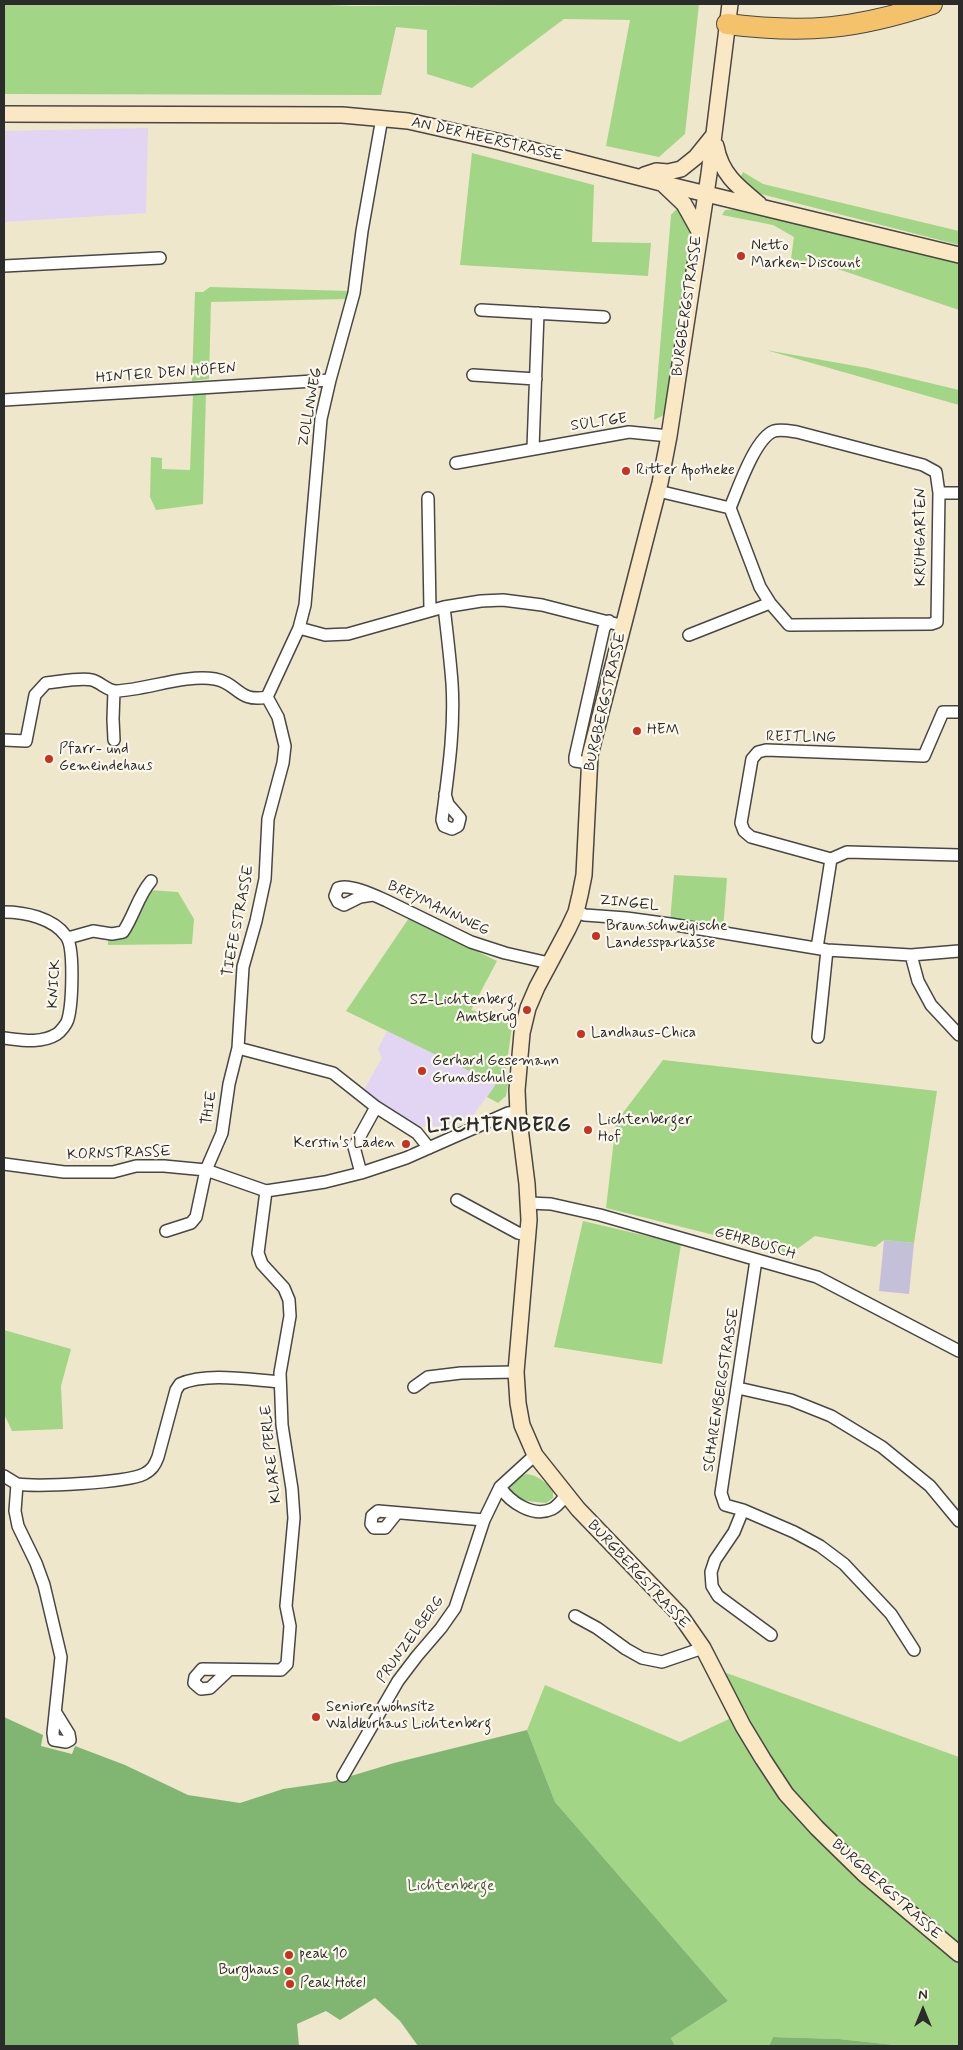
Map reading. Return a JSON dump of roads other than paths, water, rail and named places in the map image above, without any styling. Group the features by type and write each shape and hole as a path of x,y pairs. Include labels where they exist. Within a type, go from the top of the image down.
{"highway":[{"path":"727,24 779,29 825,29 873,21 932,4"}],"street":[{"name":"BURGBERGSTRASSE","path":"730,4 706,194 669,436 658,491 589,763 584,875 576,912 537,987 524,1019 517,1073 518,1112 529,1203 516,1372 518,1403 522,1425 535,1455 566,1495 615,1550 670,1604 703,1648 758,1751 792,1800 864,1874 959,1954"},
{"name":"AN DER HEERSTRASSE","path":"4,114 342,115 382,118 443,128 959,255"},
{"name":"ZOLLNWEG","path":"261,698 299,628 305,605 319,432 330,380 354,293 362,230 382,118"},
{"path":"638,177 656,171 668,172 681,169 696,157 714,135"},
{"path":"714,135 718,158 727,176 762,207"},
{"path":"662,183 684,204 699,231"},
{"path":"4,266 160,258"},
{"path":"480,310 604,317"},
{"path":"533,448 538,313"},
{"path":"473,375 536,378"},
{"name":"HINTER DEN HÖFEN","path":"4,400 330,380"},
{"name":"KRÜHGARTEN","path":"784,430 923,465 936,472 939,493 937,622 931,624 790,625 770,603 760,587 730,508 764,437 774,431 784,430"},
{"name":"SÜLTGE","path":"456,463 629,432 669,436"},
{"path":"658,491 730,508"},
{"path":"939,493 959,493"},
{"path":"428,498 430,610"},
{"path":"299,628 325,635 342,634 430,610 481,601 512,601 542,605 624,626"},
{"path":"689,635 770,603"},
{"path":"444,607 453,711 445,794"},
{"path":"589,763 575,761 575,757 604,628 609,621"},
{"path":"4,740 26,741 34,695 46,683 91,680 114,691 172,682 210,679 222,681 246,697 261,698"},
{"path":"114,691 114,740"},
{"name":"TIEFE STRASSE","path":"238,1048 243,967 265,879 268,819 283,764 285,746 278,717 261,698"},
{"name":"REITLING","path":"831,859 751,837 744,831 741,823 752,759 758,752 766,750 924,756 943,712 959,712"},
{"path":"818,1037 822,949 831,859 847,852 959,855"},
{"path":"4,912 27,914 48,921 59,928 68,938 93,931 112,934 123,932 131,920 142,894 151,881"},
{"name":"BREYMANNWEG","path":"373,895 472,942 505,954 549,963"},
{"name":"ZINGEL","path":"576,912 585,915 670,924 822,949 911,954 959,951"},
{"name":"KNICK","path":"4,1038 43,1039 58,1034 68,1020 72,950 68,938"},
{"path":"911,954 918,981 931,1005 959,1035"},
{"path":"238,1048 333,1073 376,1107 417,1133 430,1148"},
{"name":"THIE","path":"166,1231 194,1220 206,1170 222,1133 229,1084 238,1048"},
{"path":"361,1173 354,1147 376,1107"},
{"name":"KORNSTRASSE","path":"4,1164 64,1172 112,1172 136,1166 164,1166 206,1170 266,1191 325,1182 361,1173 430,1148 502,1115 518,1112"},
{"name":"KLARE PERLE","path":"229,1670 281,1670 287,1664 290,1626 286,1606 294,1518 292,1489 282,1425 280,1373 290,1316 289,1300 284,1288 262,1264 258,1253 266,1191"},
{"path":"457,1200 518,1233 528,1235"},
{"name":"GEHRBUSCH","path":"529,1203 551,1204 600,1215 817,1278 955,1349"},
{"name":"SCHARENBERGSTRASSE","path":"743,1510 725,1505 721,1493 756,1260"},
{"path":"955,1349 959,1337"},
{"path":"414,1387 428,1377 461,1373 516,1372"},
{"path":"4,1476 17,1484 49,1484 137,1477 154,1468 176,1390 180,1384 200,1380 227,1379 280,1382"},
{"path":"738,1388 791,1400 831,1416 866,1436 930,1486 959,1521"},
{"name":"PRUNZELBERG","path":"343,1776 398,1681 455,1608 463,1589 484,1520 500,1488 535,1455"},
{"path":"17,1484 15,1511 18,1526 36,1563 44,1585 61,1657 56,1713"},
{"path":"500,1488 508,1499 518,1505 543,1512 554,1508 566,1495"},
{"path":"771,1635 718,1596 712,1586 711,1572 715,1560 734,1532 743,1510 794,1532 820,1546 844,1564 891,1614 914,1650"},
{"path":"397,1513 484,1520"},
{"path":"575,1616 597,1628 642,1658 662,1662 703,1648"}],"place":[{"name":"Netto Marken-Discount","path":"741,256"},
{"name":"Ritter Apotheke","path":"626,471"},
{"name":"HEM","path":"637,731"},
{"name":"Pfarr- und Gemeindehaus","path":"49,759"},
{"name":"Braunschweigische Landessparkasse","path":"596,936"},
{"name":"SZ-Lichtenberg, Amtskrug","path":"527,1010"},
{"name":"Landhaus-Chica","path":"581,1034"},
{"name":"Gerhard Gesemann Grundschule","path":"422,1071"},
{"name":"Lichtenberger Hof","path":"588,1130"},
{"name":"Kerstin's Laden","path":"406,1144"},
{"name":"Seniorenwohnsitz Waldkurhaus Lichtenberg","path":"316,1717"},
{"name":"peak 10","path":"289,1955"},
{"name":"Burghaus","path":"289,1971"},
{"name":"Peak Hotel","path":"290,1984"}],"district":[{"name":"LICHTENBERG","path":"499,1127"}],"park label":[{"name":"Lichtenberge","path":"451,1887"}]}
